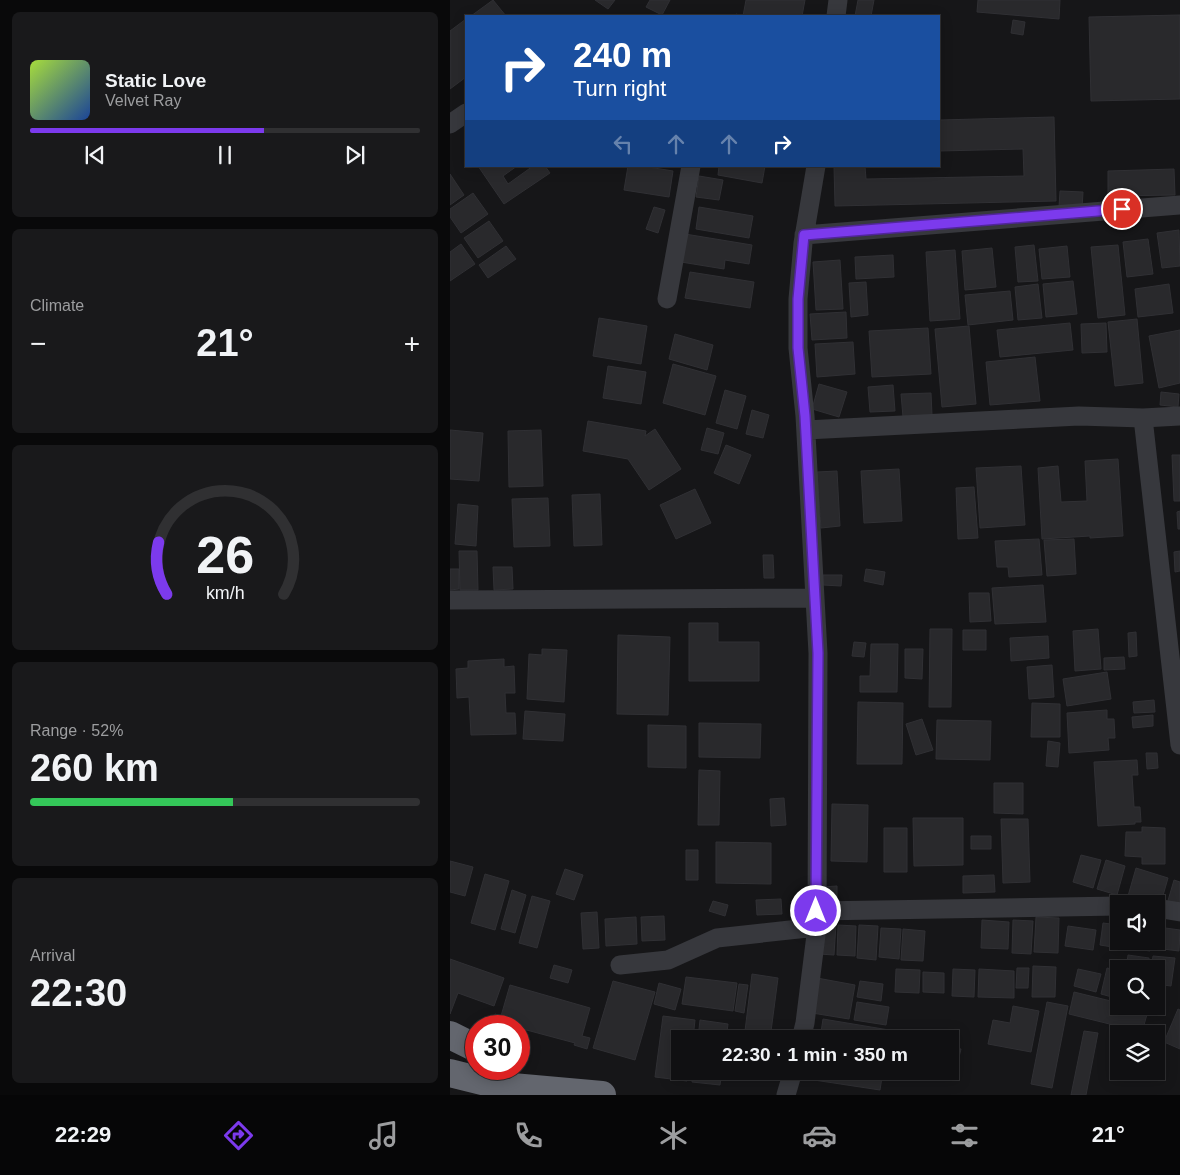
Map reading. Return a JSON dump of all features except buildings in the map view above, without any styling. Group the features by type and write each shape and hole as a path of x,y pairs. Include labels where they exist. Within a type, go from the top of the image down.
{"highway":[{"path":"450,1035 465,1042"},
{"path":"450,1073 502,1086 595,1094"},
{"path":"530,1073 595,1094"}],"street":[{"path":"836,15 838,0"},
{"path":"450,124 465,114"},
{"path":"667,298 691,167"},
{"path":"803,1030 816,919 818,653 806,430 798,348 798,299 804,235 816,167"},
{"path":"804,235 1180,205"},
{"path":"806,430 1079,416 1144,418 1180,416"},
{"path":"1144,418 1180,745"},
{"path":"450,600 815,598"},
{"path":"620,965 668,960 717,938 816,919 1110,906"},
{"path":"1165,910 1180,912"},
{"path":"786,1095 790,1080"}],"route":[{"path":"816,911 818,653 805,416 798,348 798,299 804,235 1122,209"}]}
